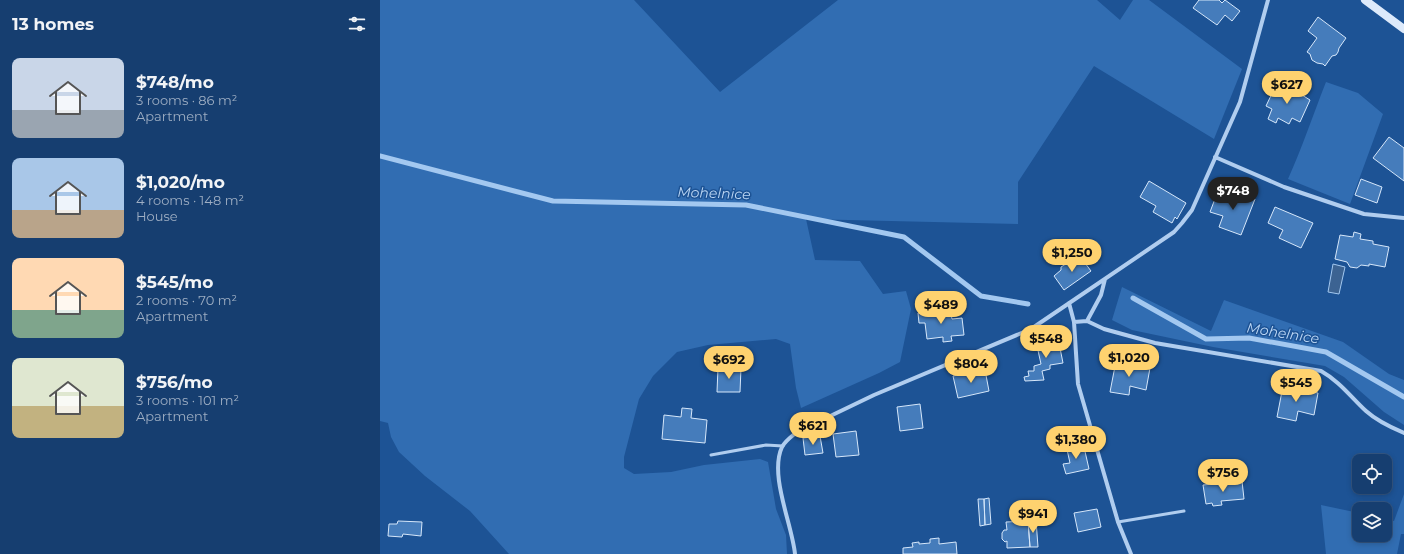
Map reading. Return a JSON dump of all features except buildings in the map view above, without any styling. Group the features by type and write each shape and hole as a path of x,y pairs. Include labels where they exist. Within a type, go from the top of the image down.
{"main road":[{"path":"1365,0 1404,29"}],"street":[{"path":"795,554 779,479 778,459 783,446 797,432 874,395 1031,329 1174,232 1182,223 1192,210 1240,102 1268,0"},
{"path":"1215,157 1284,187 1364,214 1404,218"},
{"path":"1087,321 1101,295 1105,278"},
{"path":"1069,303 1074,322 1078,384 1118,522 1131,554"},
{"path":"1074,322 1087,321 1104,329 1155,343 1321,371 1332,378 1372,416 1382,423 1404,433"}],"lane":[{"path":"711,455 766,445 783,446"},
{"path":"1118,522 1184,511"}],"shaded area":[{"path":"380,0 634,0 720,92 838,0 1097,0 1120,20 1133,0 1149,0 1242,69 1214,139 1094,66 1018,182 1018,224 806,219 815,260 860,261 883,294 906,291 911,309 900,362 879,373 801,408 796,388 790,344 776,339 708,345 677,352 653,376 639,399 624,457 624,468 634,474 671,472 704,465 760,459 768,462 776,509 786,535 787,554 509,554 470,511 425,476 399,452 391,437 388,423 380,421"},
{"path":"1326,82 1358,93 1383,114 1350,204 1288,179"},
{"path":"1333,264 1345,267 1339,294 1328,292"},
{"path":"1122,287 1211,331 1224,300 1343,342 1389,374 1404,380 1404,425 1384,412 1344,377 1325,366 1213,347 1132,330 1112,320"},
{"path":"1404,494 1404,534 1401,534 1397,554 1326,554 1321,505 1352,512 1352,542 1392,542 1392,521 1394,521"}],"waterway":[{"name":"Mohelnice","path":"380,156 553,201 746,205 904,237 981,296 1028,304"},
{"name":"Mohelnice","path":"1133,298 1206,339 1249,338 1326,352 1404,397"}]}
